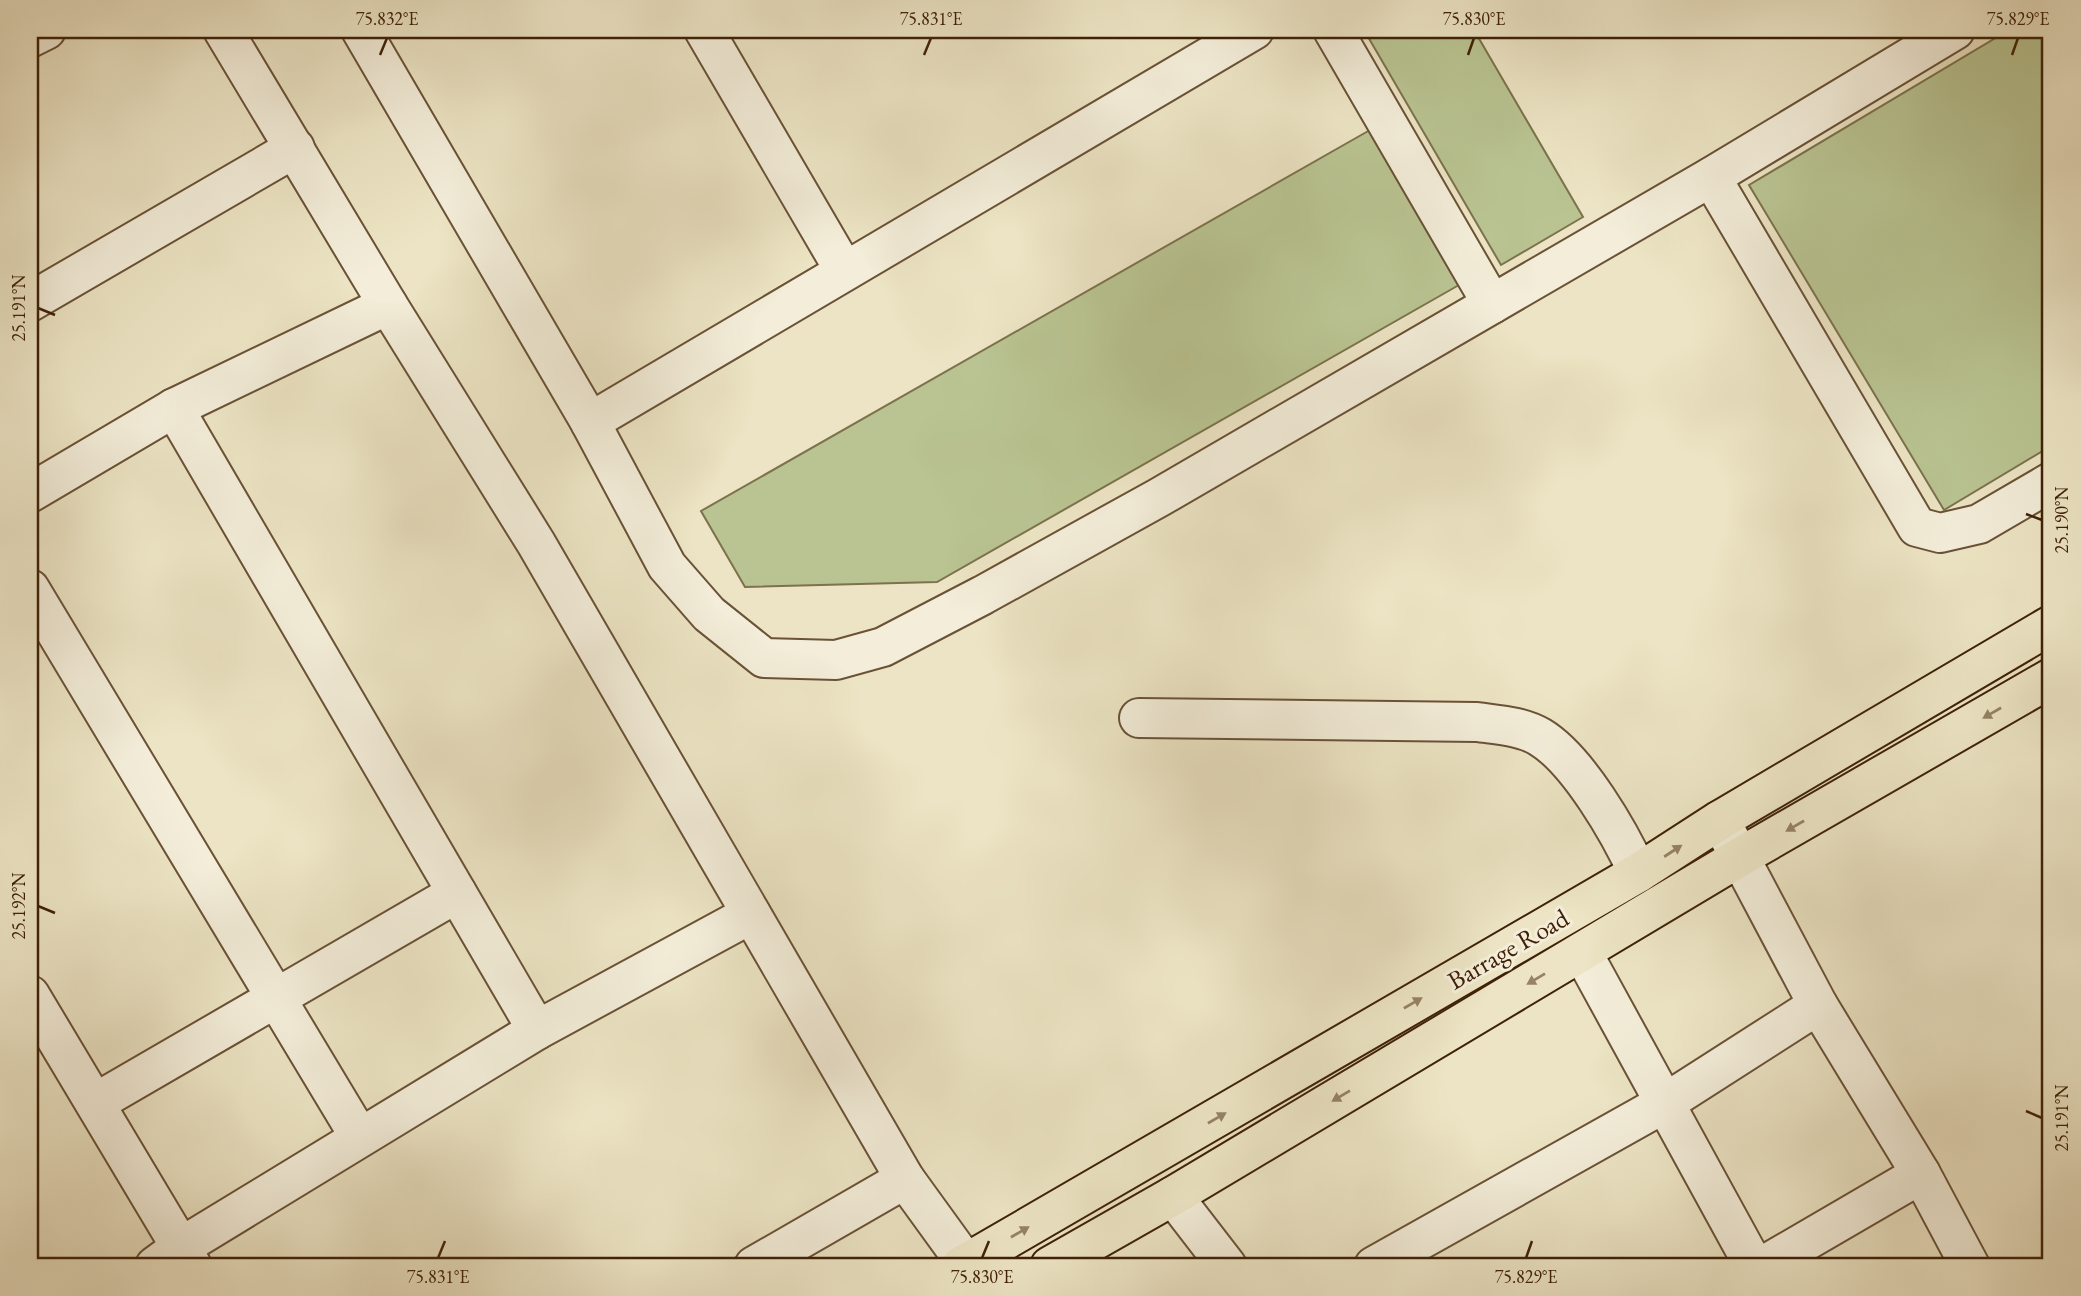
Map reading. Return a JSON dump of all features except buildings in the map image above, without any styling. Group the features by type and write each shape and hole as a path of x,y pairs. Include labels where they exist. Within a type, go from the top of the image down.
{"main road":[{"name":"Barrage Road","path":"965,1265 1638,873 1720,820 2051,625"},
{"name":"Barrage Road","path":"1049,1266 1173,1196 1740,857 2051,678"}],"street":[{"path":"30,38 46,30"},
{"path":"223,30 388,305 536,543 905,1179 965,1265"},
{"path":"361,30 590,422 667,566 709,614 764,658 836,660 883,647 1158,498 1711,177 1955,30"},
{"path":"590,422 1254,30"},
{"path":"1333,30 1492,304"},
{"path":"716,34 844,270"},
{"path":"30,302 295,148"},
{"path":"1711,177 1917,527 1940,533 1979,524 2051,482"},
{"path":"30,493 174,408 388,305"},
{"path":"174,408 537,1030"},
{"path":"30,589 359,1136"},
{"path":"1139,718 1477,722 1510,726 1540,737 1568,761 1620,834 1638,873"},
{"path":"1720,820 1818,1006 1921,1174 1970,1266"},
{"path":"95,1103 457,893"},
{"path":"30,995 95,1103 176,1260 359,1136 537,1030 751,914"},
{"path":"1582,952 1754,1266"},
{"path":"1374,1266 1665,1103 1818,1006"},
{"path":"1763,1266 1921,1174"},
{"path":"754,1266 905,1179"},
{"path":"1173,1196 1227,1266"}],"green space":[{"path":"1364,30 1474,30 1583,217 1501,265"},
{"path":"2009,30 2051,30 2051,446 1944,510 1749,185"},
{"path":"1370,130 1459,285 937,582 745,587 701,511"}]}
